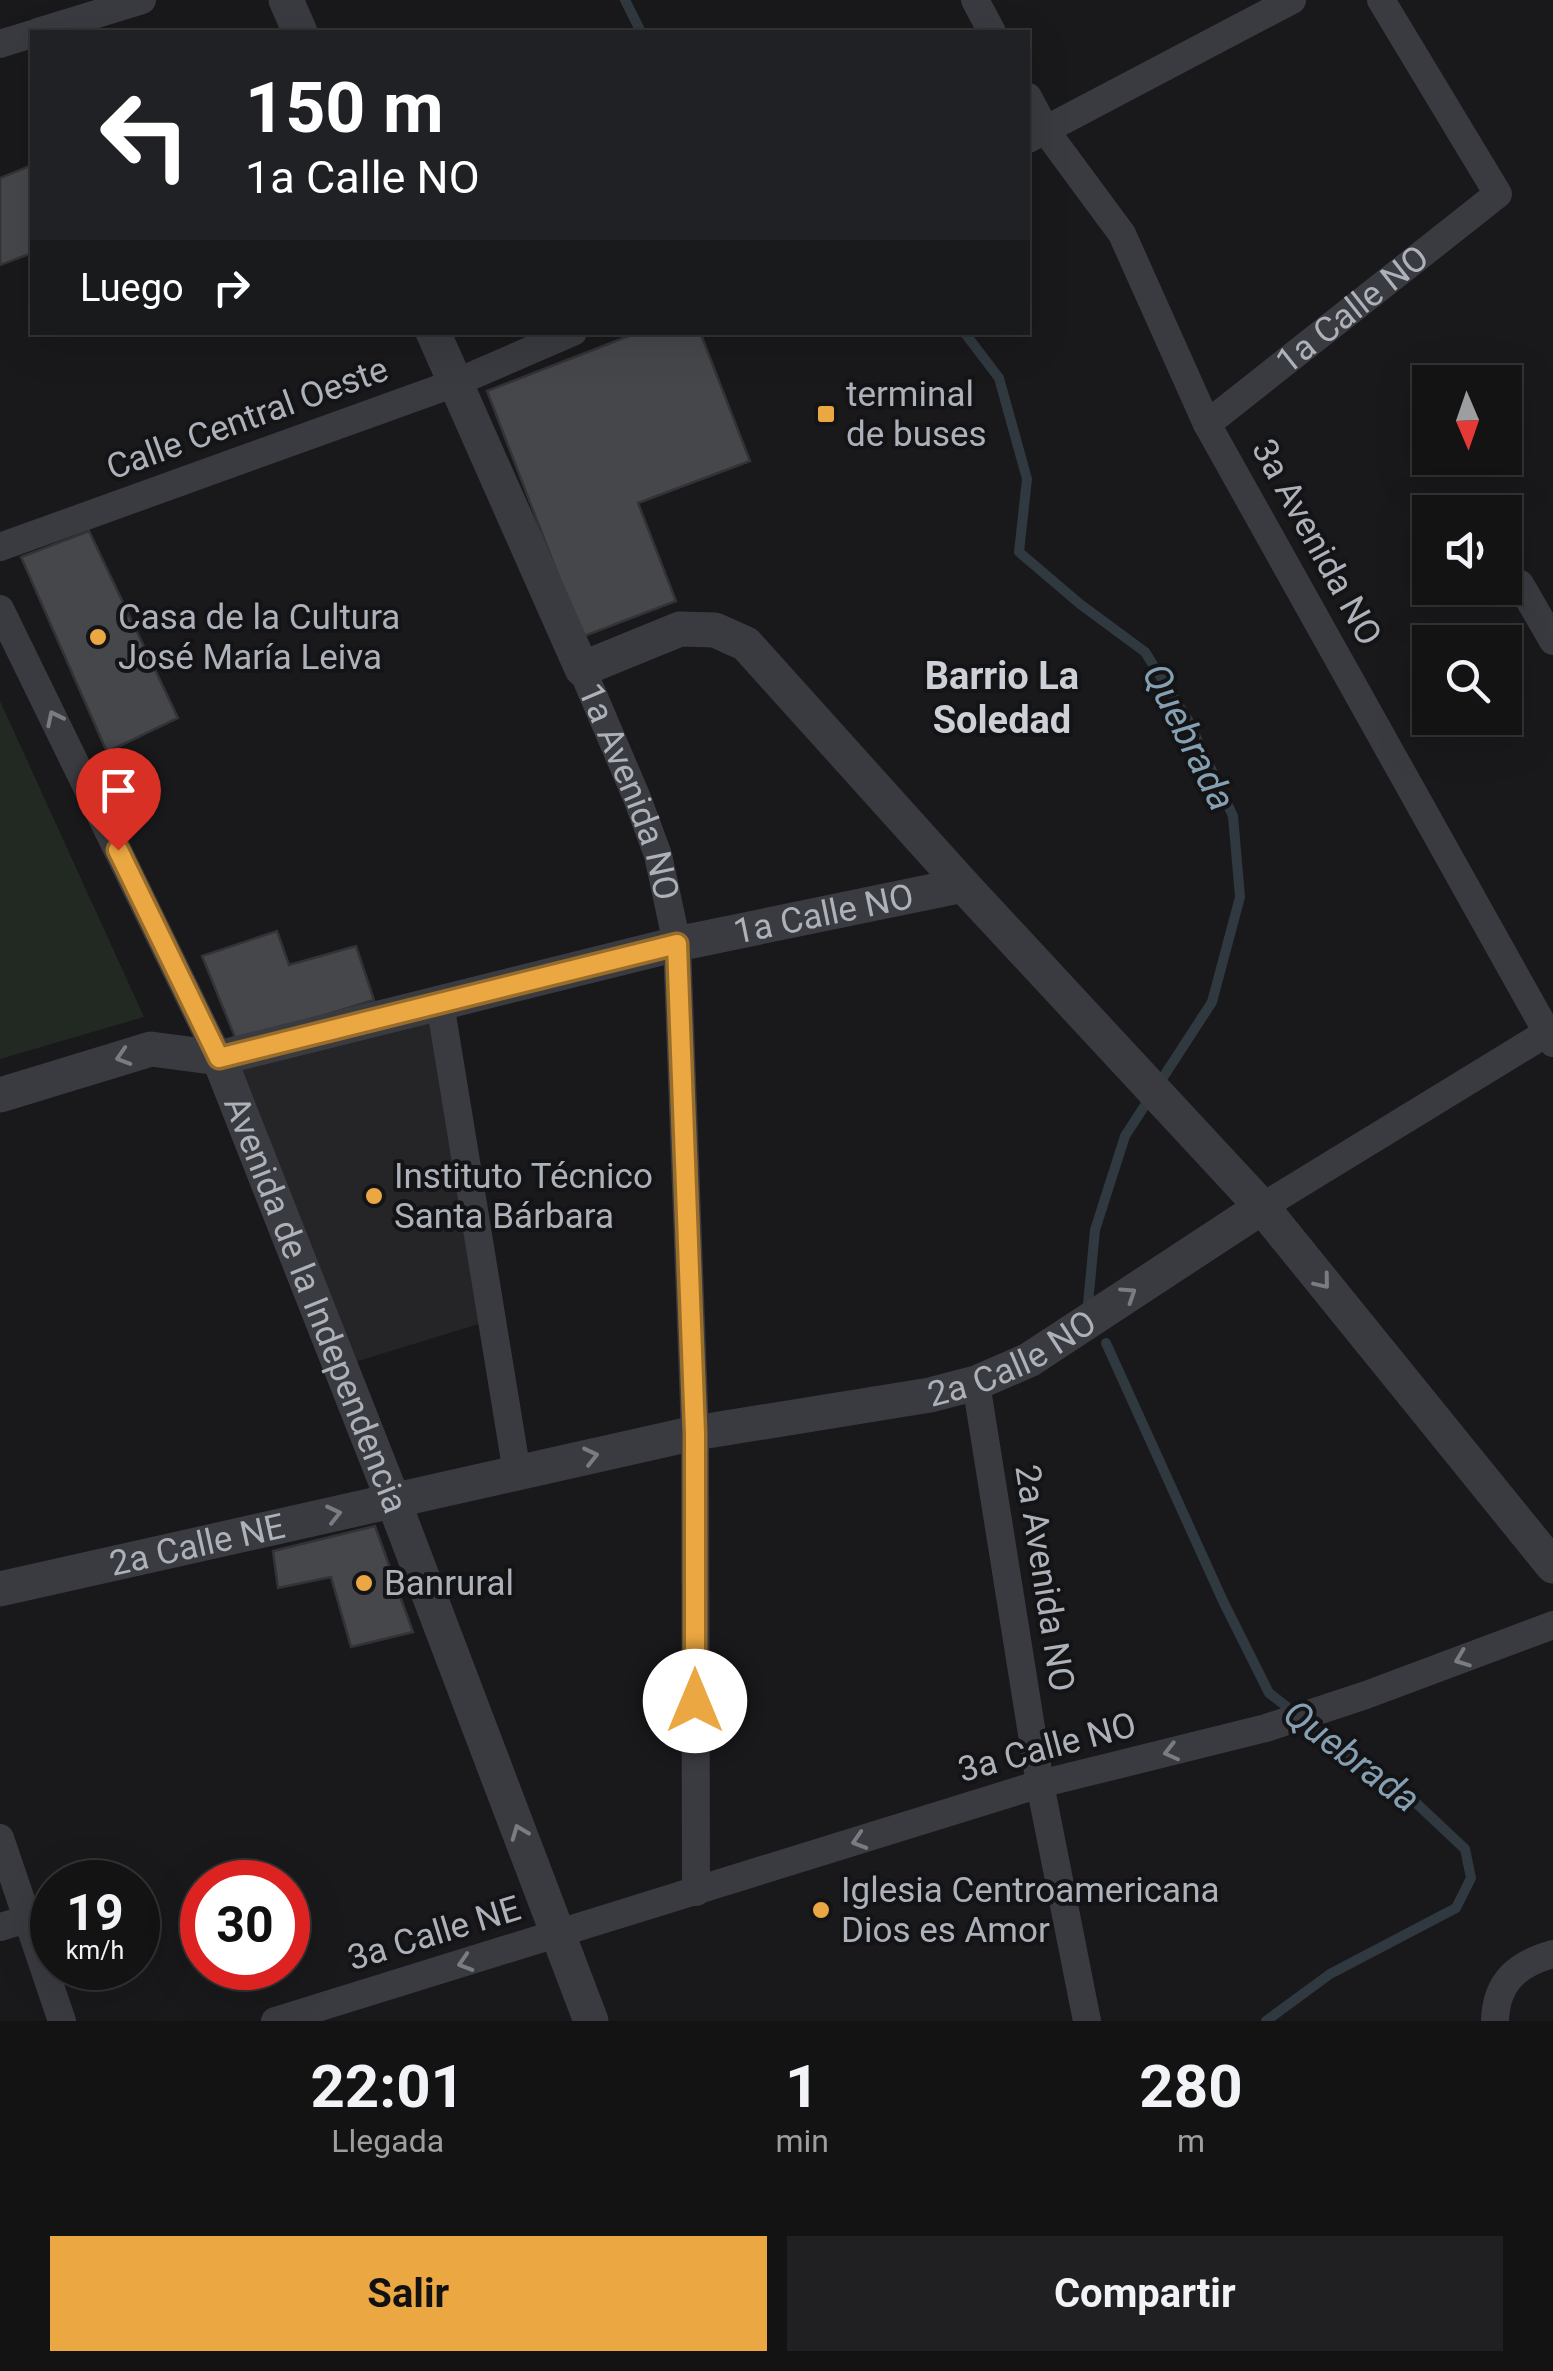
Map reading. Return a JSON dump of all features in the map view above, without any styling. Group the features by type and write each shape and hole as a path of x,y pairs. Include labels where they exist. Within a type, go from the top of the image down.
{"street":[{"path":"45,30 142,0"},
{"path":"286,0 299,30"},
{"path":"974,0 991,30"},
{"path":"1037,135 1292,0"},
{"name":"1a Calle NO","path":"1207,424 1498,194 1381,0"},
{"path":"0,44 30,35"},
{"name":"3a Avenida NO","path":"1030,105 1037,135 1122,234 1207,424 1551,1035"},
{"name":"1a Avenida NO","path":"434,335 638,798 658,855 677,944 695,1433 696,1892"},
{"name":"Calle Central Oeste","path":"0,547 456,382 566,335"},
{"path":"1522,588 1553,642"},
{"name":"Avenida de la Independencia","path":"0,609 219,1058 393,1500 591,2021"},
{"path":"582,669 680,629 716,630 746,644 1262,1207 1553,1566"},
{"name":"1a Calle NO","path":"219,1058 677,944 963,885"},
{"path":"440,1003 517,1473"},
{"name":"2a Calle NO","path":"393,1500 695,1433 930,1394 976,1382 1029,1360 1262,1207 1551,1035"},
{"path":"0,1095 150,1049 219,1058"},
{"name":"2a Avenida NO","path":"976,1382 1040,1784 1086,2021"},
{"name":"2a Calle NE","path":"0,1589 393,1500"},
{"name":"3a Calle NO","path":"558,1935 1040,1784 1266,1728 1366,1696 1553,1625"},
{"path":"0,1838 62,2021"},
{"path":"0,1927 28,1919"},
{"name":"3a Calle NE","path":"275,2021 558,1935"},
{"path":"1495,2021 1506,1979 1534,1959 1553,1954"}],"shaded area":[{"path":"0,701 144,1017 0,1059"},
{"name":"Instituto Técnico Santa Bárbara","path":"430,1021 482,1323 355,1362 237,1070"}],"building":[{"path":"30,166 30,254 0,265 0,178"},
{"path":"631,335 701,335 750,461 638,503 676,601 582,637 487,391"},
{"name":"Casa de la Cultura José María Leiva","path":"89,531 178,718 107,752 21,557"},
{"path":"277,931 289,965 356,946 374,1000 237,1042 202,956"},
{"name":"Banrural","path":"375,1526 413,1632 351,1647 331,1577 278,1588 273,1551"}],"waterway":[{"name":"Quebrada","path":"625,0 640,30"},
{"name":"Quebrada","path":"966,335 999,378 1027,479 1019,552 1145,652 1188,720 1233,816 1240,897 1212,1002 1125,1136 1095,1230 1088,1304"},
{"name":"Quebrada","path":"1106,1343 1269,1693 1414,1801 1465,1849 1471,1878 1456,1908 1330,1974 1266,2021"}],"place":[{"name":"terminal de buses","path":"826,414"},
{"name":"Casa de la Cultura José María Leiva","path":"98,637"},
{"name":"Instituto Técnico Santa Bárbara","path":"374,1196"},
{"name":"Banrural","path":"364,1583"},
{"name":"Iglesia Centroamericana Dios es Amor","path":"821,1910"}],"district":[{"name":"Barrio La Soledad","path":"1002,698"}],"route":[{"path":"118,850 219,1058 677,944 695,1433 695,1701"}]}
